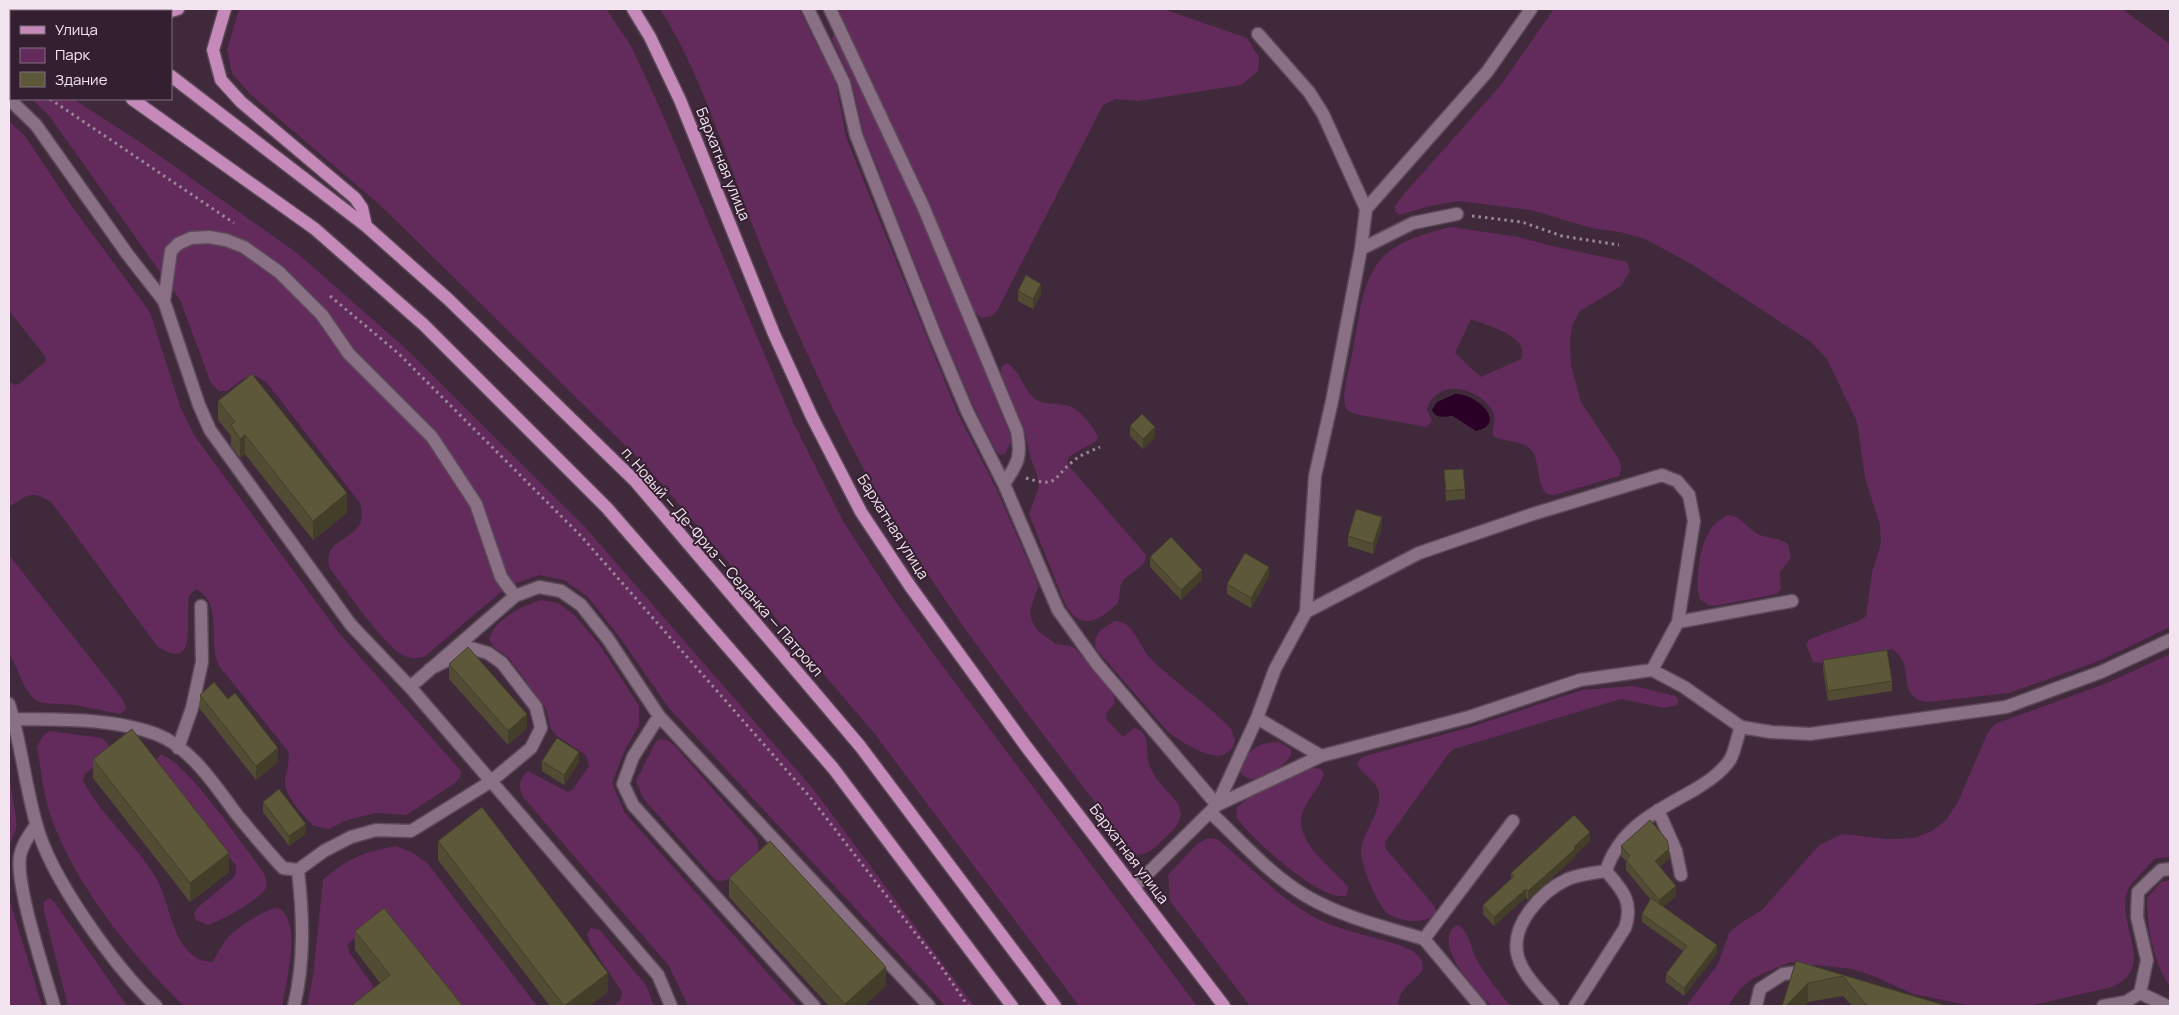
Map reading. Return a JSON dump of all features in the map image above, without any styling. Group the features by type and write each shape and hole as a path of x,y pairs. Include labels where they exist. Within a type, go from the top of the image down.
{"main road":[{"path":"225,9 213,50 221,80 241,102 355,198 362,208 366,226"},
{"name":"Бархатная улица","path":"633,9 650,37 680,100 793,375 861,512 910,586 959,654 1224,1006"},
{"name":"п. Новый — Де-Фриз — Седанка — Патрокл","path":"172,77 366,226 448,299 636,482 860,746 1055,1006"},
{"path":"133,100 315,229 424,325 607,508 833,768 1012,1006"}],"street":[{"path":"808,9 844,83 856,135 935,335 967,411 1004,484 1058,610 1097,664 1214,809 1280,878 1305,896 1336,911 1424,939 1480,1006"},
{"path":"830,9 923,206 1017,431 1020,450 1018,464 1004,484"},
{"path":"1366,209 1487,72 1532,9"},
{"path":"1214,809 1257,718 1275,669 1306,612 1315,476 1332,401 1361,249 1366,209 1318,107 1309,92 1258,34"},
{"path":"10,100 36,125 128,255 164,301 199,404 210,430 351,625 410,687 658,975 671,1006"},
{"path":"1361,249 1413,223 1456,214"},
{"path":"164,301 171,251 178,244 191,238 208,237 226,240 244,247 279,272 322,315 349,354 432,437 476,504 502,577 515,596"},
{"path":"1306,612 1419,553 1533,514 1662,475 1677,480 1689,495 1694,521 1678,622 1652,670"},
{"path":"410,687 515,596 539,588 560,591 581,605 608,639 659,716 929,1006"},
{"path":"1678,622 1792,601"},
{"path":"178,748 192,708 202,662 201,606"},
{"path":"1134,887 1214,809 1321,756 1469,717 1580,680 1652,670 1684,687 1740,727 1771,732 1810,734 2006,707 2101,672 2170,640"},
{"path":"11,719 74,719 119,725 156,734 178,748 200,767 283,868 298,870 324,851 351,837 376,830 411,831 490,782 531,748 541,728 536,708 502,664 488,653 470,648 430,669"},
{"path":"9,704 36,825 53,866 86,919 143,993 156,1006"},
{"path":"659,716 633,757 623,784 634,805 814,1006"},
{"path":"1257,718 1321,756"},
{"path":"1606,871 1611,855 1627,833 1658,810 1711,780 1730,760 1740,727"},
{"path":"1658,810 1676,851 1681,876"},
{"path":"1424,939 1513,821"},
{"path":"36,825 26,841 20,856 21,882 54,1006"},
{"path":"2103,1006 2126,1002 2140,994 2147,960 2137,917 2138,892 2161,870 2170,868"},
{"path":"294,1006 301,980 303,924 298,870"},
{"path":"1553,1006 1525,972 1518,957 1516,942 1523,922 1534,904 1550,890 1568,879 1606,871"},
{"path":"1575,1006 1625,928 1630,915 1628,902 1623,891 1606,871"},
{"path":"1756,1006 1760,989 1783,974 1805,970 1823,975"},
{"path":"2140,994 2167,1006"}],"path":[{"path":"51,100 236,224"},
{"path":"1456,214 1522,222 1562,236 1619,245"},
{"path":"329,295 398,353 581,536 810,797 940,965 968,1006"},
{"path":"1012,473 1046,483 1054,481 1074,460 1100,447"}],"green space":[{"path":"239,9 606,9 631,46 659,106 794,424 843,521 893,598 944,668 1197,1006 1079,1006 874,733 648,468 380,205 250,94 232,73 227,50"},
{"path":"660,9 799,9 836,83 846,137 958,414 995,486 1037,581 1038,587 1030,610 1031,619 1038,631 1056,644 1071,646 1076,649 1113,694 1115,703 1106,713 1107,720 1123,737 1134,728 1140,730 1146,738 1149,764 1154,775 1180,808 1180,816 1176,826 1149,851 1137,855 1129,847 1009,689 932,581 896,525 863,468 833,409 790,315 759,242 699,84 674,32"},
{"path":"837,9 1163,9 1247,38 1259,57 1258,71 1241,85 1138,101 1115,99 1103,105 997,311 991,316 982,318 974,312 929,204"},
{"path":"1554,9 2122,9 2170,44 2170,627 2099,661 2009,693 1928,702 1918,699 1912,694 1908,687 1903,663 1899,655 1892,649 1822,663 1813,662 1806,644 1810,639 1861,620 1866,616 1872,573 1881,543 1880,525 1865,478 1857,422 1827,359 1811,342 1693,265 1645,239 1620,232 1591,228 1531,210 1459,201 1430,206 1399,215 1395,211 1395,206 1404,194 1500,86"},
{"path":"834,33 836,33 917,208 1009,432 1011,442 1005,454 1000,455 996,451 974,407 942,332 863,132 852,82 832,39"},
{"path":"33,100 75,100 140,142 297,253 403,346 585,527 814,790 974,1006 945,1006 669,708 618,635 588,597 564,580 539,575 508,586 424,657 407,657 387,642 329,567 329,556 333,548 354,532 359,525 362,516 360,503 267,383 256,376 244,378 227,391 219,391 211,383 180,300 50,117"},
{"path":"9,121 25,136 73,208 150,312 180,406 194,435 339,633 461,771 460,777 455,783 406,815 376,813 347,820 329,829 314,826 295,805 287,792 285,779 288,751 219,666 214,646 212,613 210,604 205,596 196,589 189,596 185,649 179,653 170,653 157,646 52,503 39,496 30,495 9,507 9,381 15,385 19,384 46,361 45,356 9,311"},
{"path":"1451,227 1518,237 1627,262 1630,271 1621,286 1580,311 1572,326 1570,343 1571,365 1581,402 1620,461 1621,470 1619,476 1554,495 1547,494 1543,489 1532,451 1524,445 1493,436 1494,413 1486,402 1468,391 1448,389 1439,392 1432,399 1427,409 1432,421 1427,427 1355,414 1348,411 1344,400 1345,386 1362,301 1368,282 1375,267 1387,254 1402,243","holes":["1471,319 1514,338 1520,344 1522,351 1521,359 1481,377 1455,353"]},
{"path":"1006,363 1014,369 1035,399 1045,403 1070,406 1080,413 1093,427 1098,437 1096,441 1070,456 1067,461 1069,466 1146,555 1144,563 1122,582 1118,603 1096,619 1084,621 1071,613 1065,604 1029,514 1039,486 1025,431 1001,374 1001,367"},
{"path":"1728,515 1736,517 1758,534 1788,544 1791,558 1780,572 1781,588 1777,594 1714,606 1708,605 1700,599 1698,576 1705,540 1719,520"},
{"path":"9,555 121,697 127,708 120,714 75,705 42,703 34,699 25,687 9,652"},
{"path":"541,600 558,603 574,615 599,644 639,706 639,725 624,752 612,783 624,812 797,1006 688,1006 669,966 523,797 520,783 528,771 568,792 572,790 589,766 586,755 557,736 551,729 546,709 509,658 495,648 489,640 492,632 510,614"},
{"path":"1115,621 1127,625 1151,659 1231,729 1235,740 1233,748 1223,755 1210,755 1186,744 1168,732 1096,649 1097,635"},
{"path":"2170,654 2170,857 2154,859 2127,892 2125,906 2134,958 2132,969 2125,979 2112,987 2033,1005 1972,1006 1913,994 1876,977 1852,969 1790,962 1753,978 1739,990 1728,1006 1686,1006 1718,964 1729,933 1739,924 1762,910 1819,845 1842,834 1887,839 1914,838 1932,831 1946,820 1957,804 1987,734 1995,724 2107,683"},
{"path":"1634,686 1675,696 1679,700 1677,705 1664,708 1621,699 1454,749 1449,753 1385,842 1386,849 1435,907 1436,912 1429,918 1418,921 1400,919 1387,913 1378,901 1361,855 1363,842 1379,801 1376,785 1357,764 1362,757 1471,727 1582,690"},
{"path":"49,731 102,738 109,745 110,752 85,774 83,780 98,805 139,854 156,878 181,941 199,959 212,962 229,936 260,914 274,908 280,909 284,913 290,926 291,943 282,1006 184,1006 144,965 106,918 89,892 61,840 50,814 37,747 42,737"},
{"path":"660,739 667,740 673,744 757,839 759,849 757,855 739,874 726,880 715,880 643,798 636,781 655,743"},
{"path":"1279,742 1291,749 1291,754 1283,764 1269,774 1254,779 1242,774 1241,766 1252,750 1266,743"},
{"path":"160,755 170,759 184,771 214,806 263,872 267,883 263,892 249,903 208,925 196,920 194,914 197,908 233,878 236,874 236,866 159,766 157,759"},
{"path":"1311,768 1321,769 1324,774 1303,811 1301,822 1303,833 1315,853 1348,887 1347,895 1336,896 1305,880 1271,853 1236,817 1237,807 1254,794"},
{"path":"9,774 16,828 9,846"},
{"path":"1208,838 1217,839 1270,886 1313,916 1339,928 1413,951 1422,960 1423,970 1403,991 1398,1002 1399,1006 1250,1006 1170,901 1168,875 1197,844"},
{"path":"396,846 413,853 428,864 537,1006 458,1006 374,922 348,944 349,952 373,986 371,996 358,1006 307,1006 313,977 323,880 348,861"},
{"path":"2170,880 2170,987 2155,956 2148,921 2147,898 2161,882"},
{"path":"9,898 42,1006 9,1006"},
{"path":"50,898 127,1006 68,1006 44,912 44,902"},
{"path":"1459,925 1466,933 1481,966 1510,1006 1491,1006 1459,968 1449,945 1449,935 1455,926"},
{"path":"591,928 600,930 646,985 654,1006 613,1006 620,1001 622,992 590,944 587,934"}],"shaded area":[{"path":"1455,394 1464,395 1472,399 1486,410 1489,422 1485,427 1476,431 1453,416 1441,417 1434,413 1432,410 1437,402"}],"building":[{"path":"1026,275 1041,284 1033,299 1018,291"},
{"path":"252,374 347,493 313,521 245,435 240,439 231,425 235,422 218,401"},
{"path":"1142,414 1155,427 1143,439 1130,426"},
{"path":"1463,469 1465,489 1446,491 1444,470"},
{"path":"1356,509 1382,517 1373,544 1348,536"},
{"path":"1171,537 1202,570 1181,590 1150,557"},
{"path":"1245,553 1269,567 1251,598 1227,584"},
{"path":"468,647 527,714 508,731 449,664"},
{"path":"1887,650 1892,681 1828,691 1823,660"},
{"path":"214,682 228,699 235,693 278,748 256,766 200,695"},
{"path":"132,729 229,853 190,883 93,759"},
{"path":"557,738 579,752 564,775 542,761"},
{"path":"279,789 306,824 289,836 263,802"},
{"path":"482,807 608,973 564,1006 438,841"},
{"path":"1574,815 1590,832 1574,847 1575,849 1528,891 1526,889 1494,917 1483,905 1514,876 1511,873"},
{"path":"1650,820 1667,840 1669,849 1655,861 1676,886 1659,900 1626,860 1630,856 1621,846"},
{"path":"770,841 886,967 845,1004 729,878"},
{"path":"1651,898 1717,945 1684,988 1666,974 1687,946 1642,914"},
{"path":"384,908 463,1006 351,1006 390,975 355,931"},
{"path":"1796,961 1947,1006 1867,1006 1843,976 1808,983 1786,1006 1782,1006"}]}
